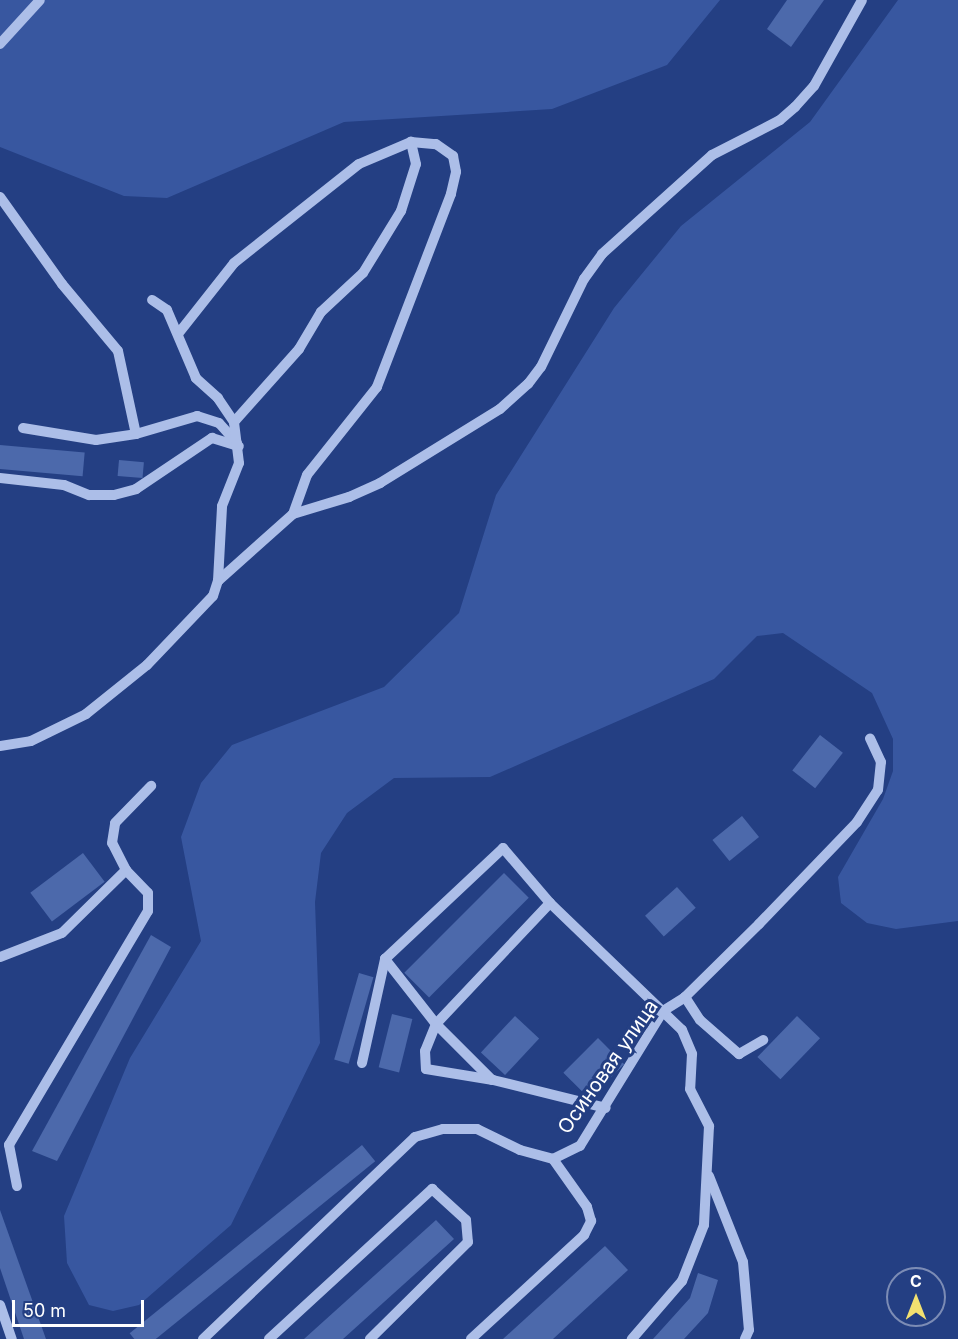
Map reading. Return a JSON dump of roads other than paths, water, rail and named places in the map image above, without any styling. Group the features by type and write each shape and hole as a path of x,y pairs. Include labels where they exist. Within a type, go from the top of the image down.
{"street":[{"path":"0,44 40,0"},
{"path":"218,581 292,514 380,483 500,409 528,384 541,367 584,279 602,254 712,155 780,120 795,107 814,86 862,0"},
{"path":"178,334 234,264 275,227 359,164 411,142 436,144 453,156 456,172 451,194 376,387 306,475 292,514"},
{"path":"234,422 298,349 321,312 363,273 401,211 416,164 411,142"},
{"path":"0,197 62,284 118,351 136,434"},
{"path":"0,746 31,741 87,714 147,665 187,626 213,596 218,581 222,506 234,484 239,446 234,422 218,398 196,378 167,310 152,300"},
{"path":"23,428 96,440 136,434 197,416 219,423 239,446"},
{"path":"0,478 64,485 89,495 114,495 136,489 212,438 239,446"},
{"name":"Осиновая улица","path":"203,1339 416,1137 443,1129 477,1129 520,1150 552,1159 580,1146 606,1108 663,1011 685,997 857,822 878,790 881,762 870,738"},
{"path":"17,1186 9,1144 148,911 148,893 126,870 112,843 115,823 151,786"},
{"path":"362,1063 385,959 503,848 550,903 682,1030 692,1054 690,1089 708,1126 704,1225 682,1281 632,1339"},
{"path":"0,957 62,933 126,870"},
{"path":"550,903 436,1024 425,1051 426,1069 493,1080 606,1108"},
{"path":"385,959 436,1024 493,1080"},
{"path":"685,997 700,1020 739,1054 763,1040"},
{"path":"471,1339 584,1235 591,1221 587,1207 552,1159"},
{"path":"707,1171 743,1262 749,1330 745,1339"},
{"path":"269,1339 432,1189 466,1220 468,1242 370,1339"},
{"path":"0,1305 12,1339"}]}
